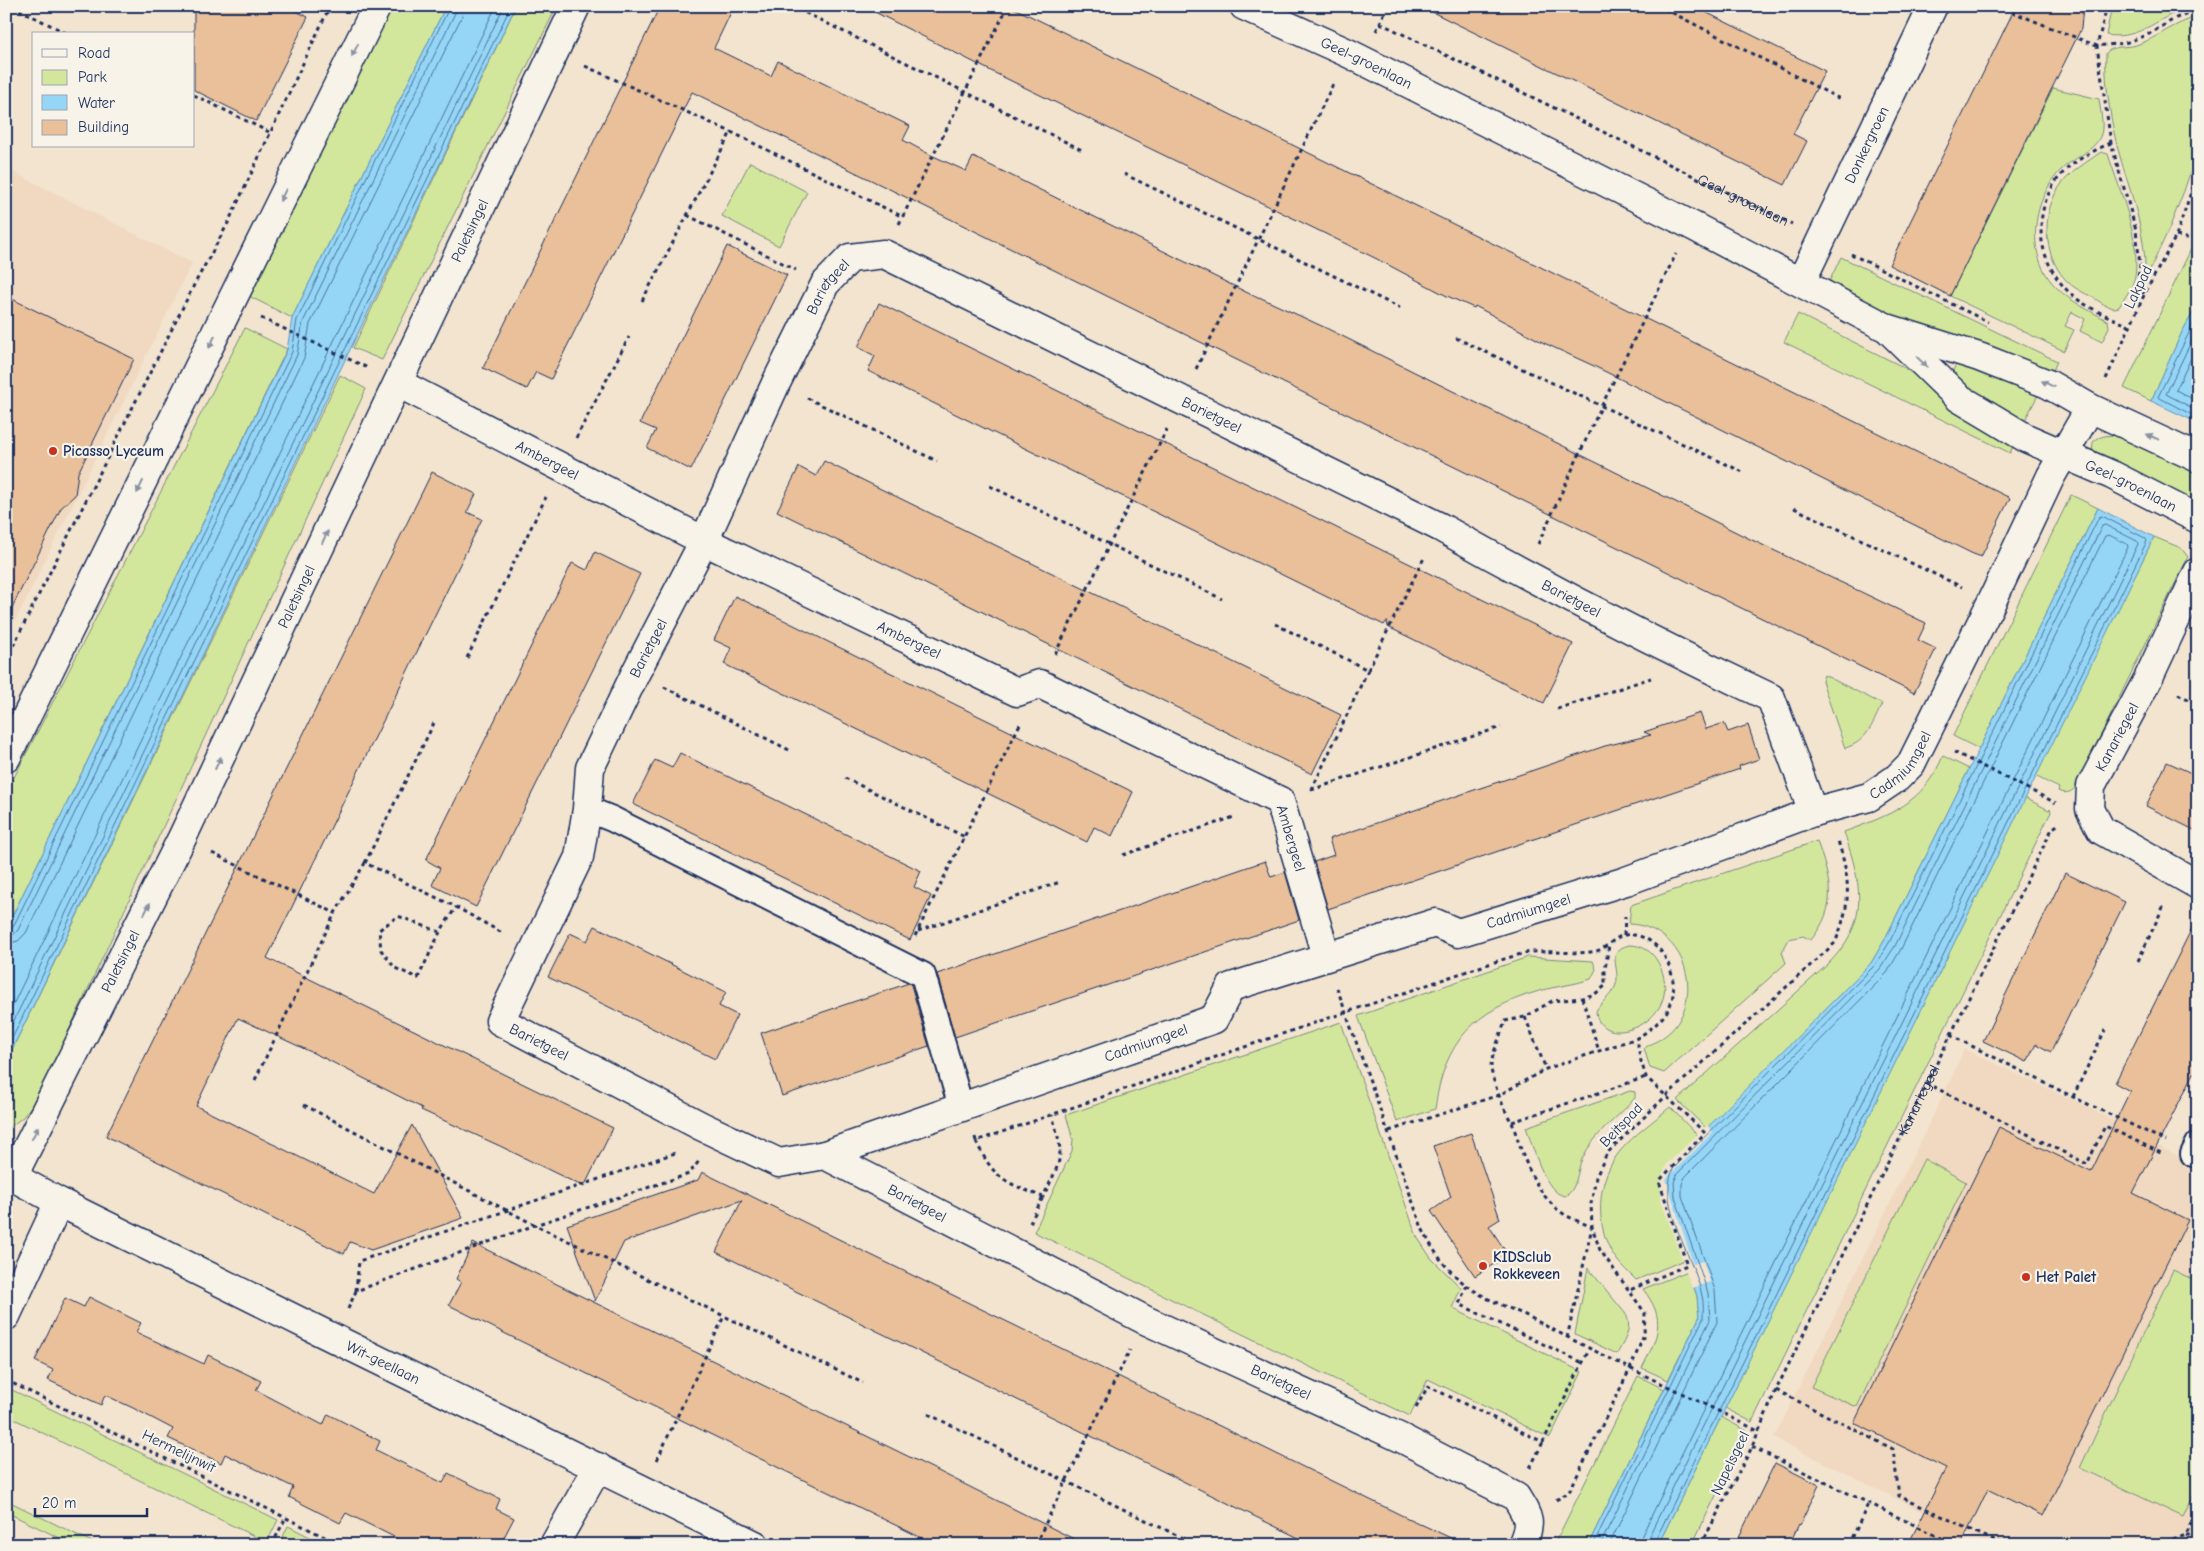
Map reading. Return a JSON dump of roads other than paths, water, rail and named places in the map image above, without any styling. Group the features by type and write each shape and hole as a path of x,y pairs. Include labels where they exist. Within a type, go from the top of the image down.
{"street":[{"path":"6,758 377,6"},
{"name":"Paletsingel","path":"10,1175 182,838 576,6"},
{"name":"Geel-groenlaan","path":"1244,6 1348,53 1691,225 1887,328 1979,357 2048,384 2090,408 2198,458"},
{"name":"Donkergroen","path":"1801,282 1933,6"},
{"name":"Barietgeel","path":"1522,1545 1530,1528 1526,1513 1516,1497 1401,1438 1145,1320 825,1155 779,1163 708,1129 500,1021 579,857 587,809 590,768 636,672 704,541 776,383 825,284 850,258 884,254 1440,527 1524,574 1696,663 1771,698 1814,812"},
{"name":"Geel-groenlaan","path":"1887,328 1959,398 2026,438 2064,452 2198,519"},
{"name":"Ambergeel","path":"398,383 704,541 1017,692 1040,684 1280,801 1326,956"},
{"path":"2064,452 2090,408"},
{"name":"Cadmiumgeel","path":"825,1155 1214,1019 1231,987 1326,956 1435,924 1458,933 1626,881 1814,812 1869,797 1897,778 1911,764 2064,452"},
{"name":"Kanariegeel","path":"2188,881 2101,830 2090,809 2091,786 2148,679 2198,572"},
{"path":"587,809 612,819 923,975 961,1107"},
{"name":"Wit-geellaan","path":"10,1175 59,1202 755,1545"},
{"path":"6,1316 59,1202"},
{"path":"554,1545 598,1467"}],"water":[{"path":"446,6 516,6 6,1062 6,929 287,350 292,318"},
{"path":"2198,304 2198,423 2151,401 2182,332"},
{"path":"2098,508 2154,537 1658,1545 1588,1545 1699,1318 1697,1296 1684,1260 1663,1180 1669,1166 1871,963 1884,941"}],"place":[{"name":"Picasso Lyceum","path":"53,451"},
{"name":"KIDSclub Rokkeveen","path":"1483,1266"},
{"name":"Het Palet","path":"2026,1277"}]}
